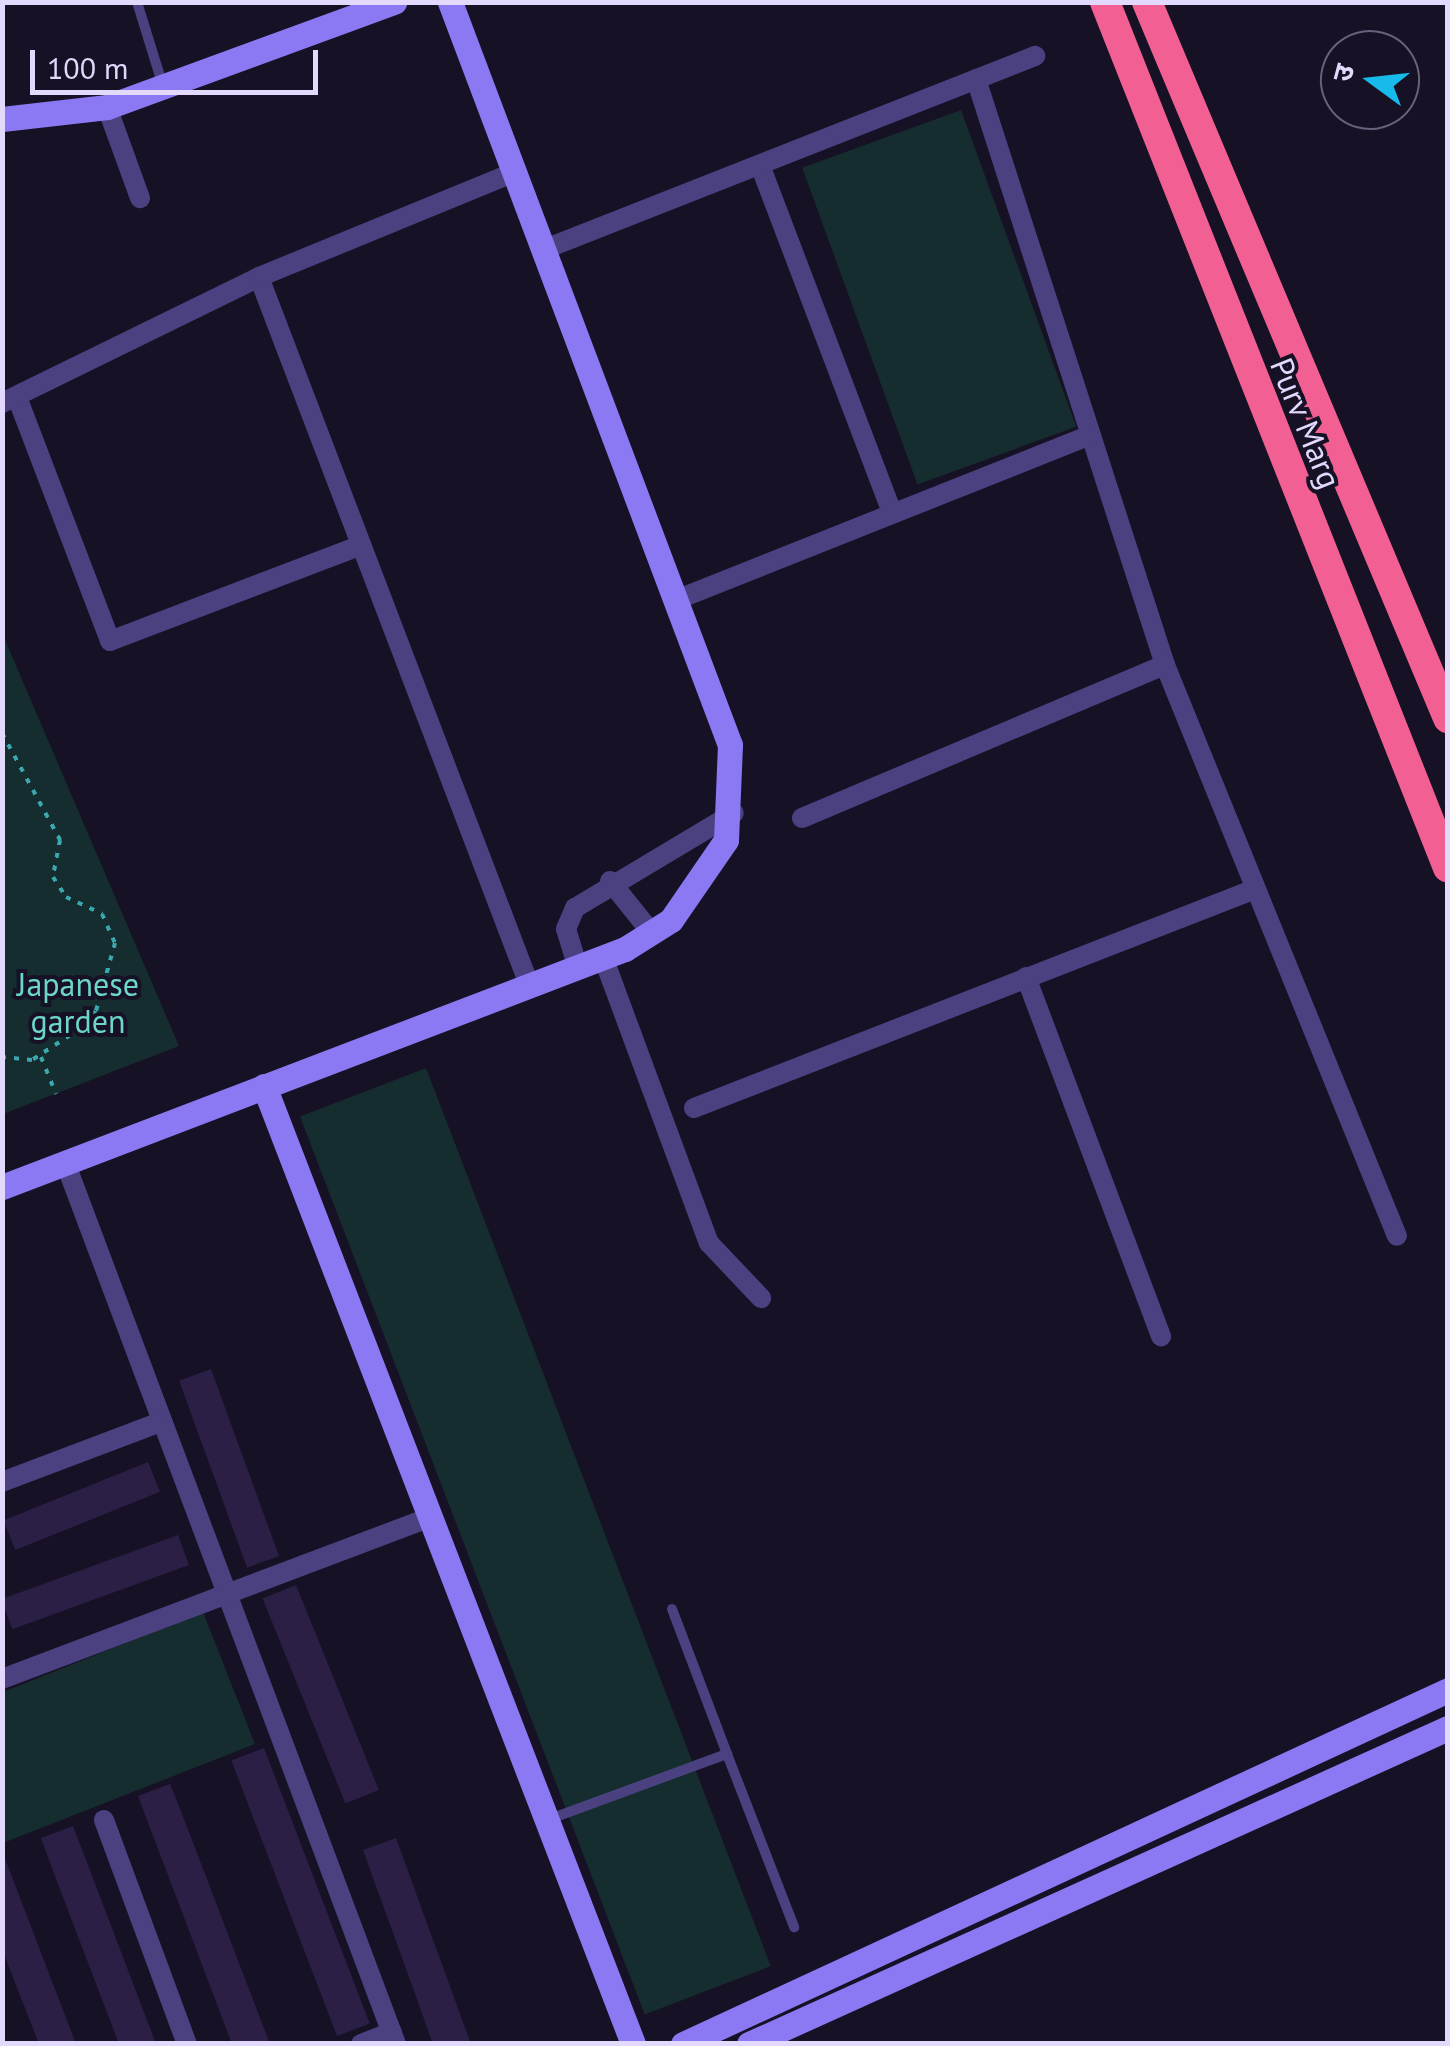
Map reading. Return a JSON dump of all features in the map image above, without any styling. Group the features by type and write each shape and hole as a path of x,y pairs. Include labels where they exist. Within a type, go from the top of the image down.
{"highway":[{"name":"Purv Marg","path":"1104,2 1448,868"},
{"name":"Purv Marg","path":"1147,2 1448,718"}],"street":[{"path":"2,119 107,107 394,2"},
{"path":"2,1187 603,957 651,932 706,880 734,813 730,745 681,598 513,173 450,2"},
{"path":"545,250 1035,56"},
{"path":"976,79 1165,665 1397,1236"},
{"path":"107,107 140,198"},
{"path":"760,165 891,510"},
{"path":"361,546 110,641 10,400 259,277 513,173"},
{"path":"259,277 530,987"},
{"path":"681,598 891,510 1088,436"},
{"path":"802,818 1165,665"},
{"path":"578,968 566,929 575,908 610,882 734,813"},
{"path":"610,882 651,932"},
{"path":"694,1108 1255,890"},
{"path":"603,957 709,1244 761,1298"},
{"path":"1026,977 1161,1336"},
{"path":"264,1086 633,2044"},
{"path":"64,1162 158,1423 394,2038 361,2044"},
{"path":"2,1482 158,1423"},
{"path":"2,1678 430,1518"},
{"path":"684,2044 1448,1690"},
{"path":"749,2044 1448,1728"},
{"path":"104,1820 187,2044"}],"lane":[{"path":"137,2 163,87"},
{"path":"672,1608 794,1927"},
{"path":"549,1819 727,1754"}],"path":[{"path":"2,732 60,840 53,877 66,897 102,914 114,944 96,1012 41,1057 2,1057"},
{"path":"41,1057 56,1094"}],"green space":[{"path":"961,110 1076,427 917,484 802,168"},
{"name":"Japanese garden","path":"3,635 179,1046 2,1114"},
{"path":"426,1068 771,1966 645,2014 300,1116"},
{"path":"203,1612 255,1744 3,1843 3,1692"}],"building":[{"path":"211,1369 279,1556 247,1568 179,1381"},
{"path":"148,1462 160,1492 15,1550 3,1520"},
{"path":"178,1535 189,1565 12,1629 2,1599"},
{"path":"296,1585 379,1790 345,1803 263,1598"},
{"path":"264,1748 370,2023 337,2036 231,1761"},
{"path":"170,1784 270,2044 232,2044 138,1796"},
{"path":"73,1826 156,2044 119,2044 58,1884 41,1838"},
{"path":"396,1838 471,2044 433,2044 363,1850"},
{"path":"2,1856 76,2044 39,2044 2,1949"}]}
